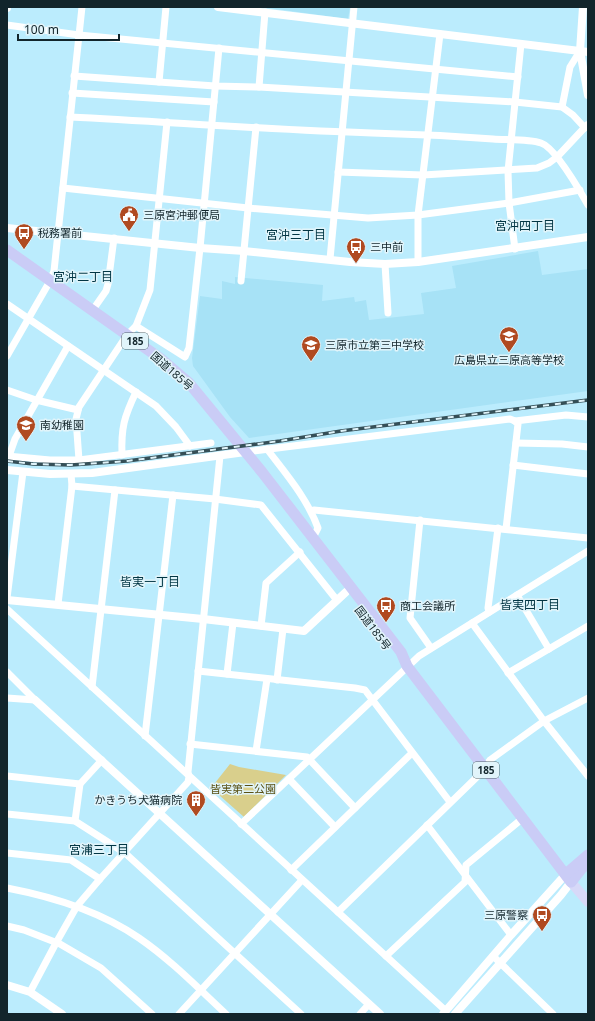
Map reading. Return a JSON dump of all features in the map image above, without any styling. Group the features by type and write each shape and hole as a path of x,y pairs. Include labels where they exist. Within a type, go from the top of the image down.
{"highway":[{"name":"国道185号","path":"7,250 161,359 189,383 245,452 400,652 407,666 568,878"},
{"name":"国道185号","path":"245,452 258,474 394,656 407,666"},
{"path":"568,878 588,855"},
{"path":"568,878 588,864"}],"main road":[{"path":"568,878 588,902"}],"street":[{"path":"7,356 50,281 54,271 82,7"},
{"path":"159,82 166,7"},
{"path":"218,7 584,51"},
{"path":"330,259 354,7"},
{"path":"583,7 584,51 588,95"},
{"path":"259,87 265,12"},
{"path":"7,25 78,35 518,77"},
{"path":"418,262 418,215 440,34"},
{"path":"515,249 509,203 508,171 521,44"},
{"path":"136,326 185,357 189,348 219,48"},
{"path":"562,107 570,68 584,51"},
{"path":"74,76 215,86 259,87 515,102 562,107 586,126 557,157 549,163 537,168 508,171 423,175 338,172"},
{"path":"72,93 214,102"},
{"path":"70,117 342,132 428,135 541,143 548,147 557,157 580,190 588,205"},
{"path":"79,460 76,419 79,407 128,335 136,326 150,290 167,122"},
{"path":"241,281 256,127"},
{"path":"63,188 248,208 368,218 418,215 509,203 580,190"},
{"path":"7,228 155,242 200,248 244,250 350,262 385,264 418,262 515,249 588,237"},
{"path":"92,311 106,291 114,238"},
{"path":"385,264 388,313"},
{"path":"7,304 156,406 176,427 190,446"},
{"path":"68,346 36,400 15,439 8,456 50,460 79,460 211,444"},
{"path":"7,390 36,400 78,410"},
{"path":"122,455 122,427 125,416 136,392"},
{"path":"7,470 71,474 92,473 267,449 510,419 515,421 566,415 588,417"},
{"path":"506,529 518,424 515,421"},
{"path":"516,443 562,444 588,447"},
{"path":"267,449 312,511 318,528 312,538"},
{"path":"30,992 77,906 100,879 161,814 188,782 190,744 220,456"},
{"path":"513,465 588,474"},
{"path":"23,472 7,599 304,631 336,599 346,592"},
{"path":"58,604 72,486 71,474"},
{"path":"72,486 216,499 262,505 336,599"},
{"path":"92,687 115,490"},
{"path":"145,736 172,495"},
{"path":"312,511 420,520 588,538"},
{"path":"420,520 410,618 431,648"},
{"path":"489,612 488,608 498,528"},
{"path":"241,824 419,656 588,551"},
{"path":"261,626 266,583 300,552"},
{"path":"517,595 549,649"},
{"path":"7,610 290,870 386,956 444,1012 511,935 568,878"},
{"path":"227,674 233,623"},
{"path":"472,623 544,721 587,773"},
{"path":"508,673 588,626"},
{"path":"277,680 283,629"},
{"path":"198,671 365,690 450,802"},
{"path":"7,672 35,700 380,1014"},
{"path":"256,751 267,679"},
{"path":"7,698 35,700"},
{"path":"338,912 480,774 490,760 544,721 588,698"},
{"path":"190,744 307,757 355,808"},
{"path":"290,870 412,753"},
{"path":"75,821 80,784 102,760"},
{"path":"7,776 80,784"},
{"path":"289,779 335,828"},
{"path":"7,814 75,821 125,852 301,1014"},
{"path":"386,956 465,882 466,865 523,818"},
{"path":"427,825 511,935"},
{"path":"7,853 71,860 100,879"},
{"path":"454,1014 561,895 568,878"},
{"path":"179,1014 302,880"},
{"path":"7,888 36,894 77,906 116,924 159,952 226,1014"},
{"path":"7,926 24,930 60,944 101,968 152,1014"},
{"path":"493,956 553,1014"},
{"path":"7,985 30,992 62,1014"},
{"path":"360,1014 369,1004"}],"shaded area":[{"path":"261,7 350,7 348,19"},
{"path":"538,251 542,275 588,269 588,391 249,438 230,417 193,366 192,358 200,296 222,299 222,281 235,284 235,277 323,285 322,301 354,297 355,302 366,300 369,320 424,314 421,293 456,288 452,266"}],"green space":[{"name":"皆実第二公園","path":"230,764 239,767 286,775 244,817 211,788"}],"railway":[{"path":"7,461 33,464 71,465 127,461 280,441 341,431 588,400"}],"place":[{"name":"三原宮沖郵便局","path":"129,232"},
{"name":"税務署前","path":"24,250"},
{"name":"三中前","path":"356,264"},
{"name":"広島県立三原高等学校","path":"509,353"},
{"name":"三原市立第三中学校","path":"311,362"},
{"name":"南幼稚園","path":"26,442"},
{"name":"商工会議所","path":"386,623"},
{"name":"かきうち犬猫病院","path":"196,817"},
{"name":"三原警察","path":"542,932"}],"district":[{"name":"宮沖四丁目","path":"525,226"},
{"name":"宮沖三丁目","path":"296,235"},
{"name":"宮沖二丁目","path":"83,277"},
{"name":"皆実一丁目","path":"150,582"},
{"name":"皆実四丁目","path":"530,605"},
{"name":"宮浦三丁目","path":"99,850"}]}
